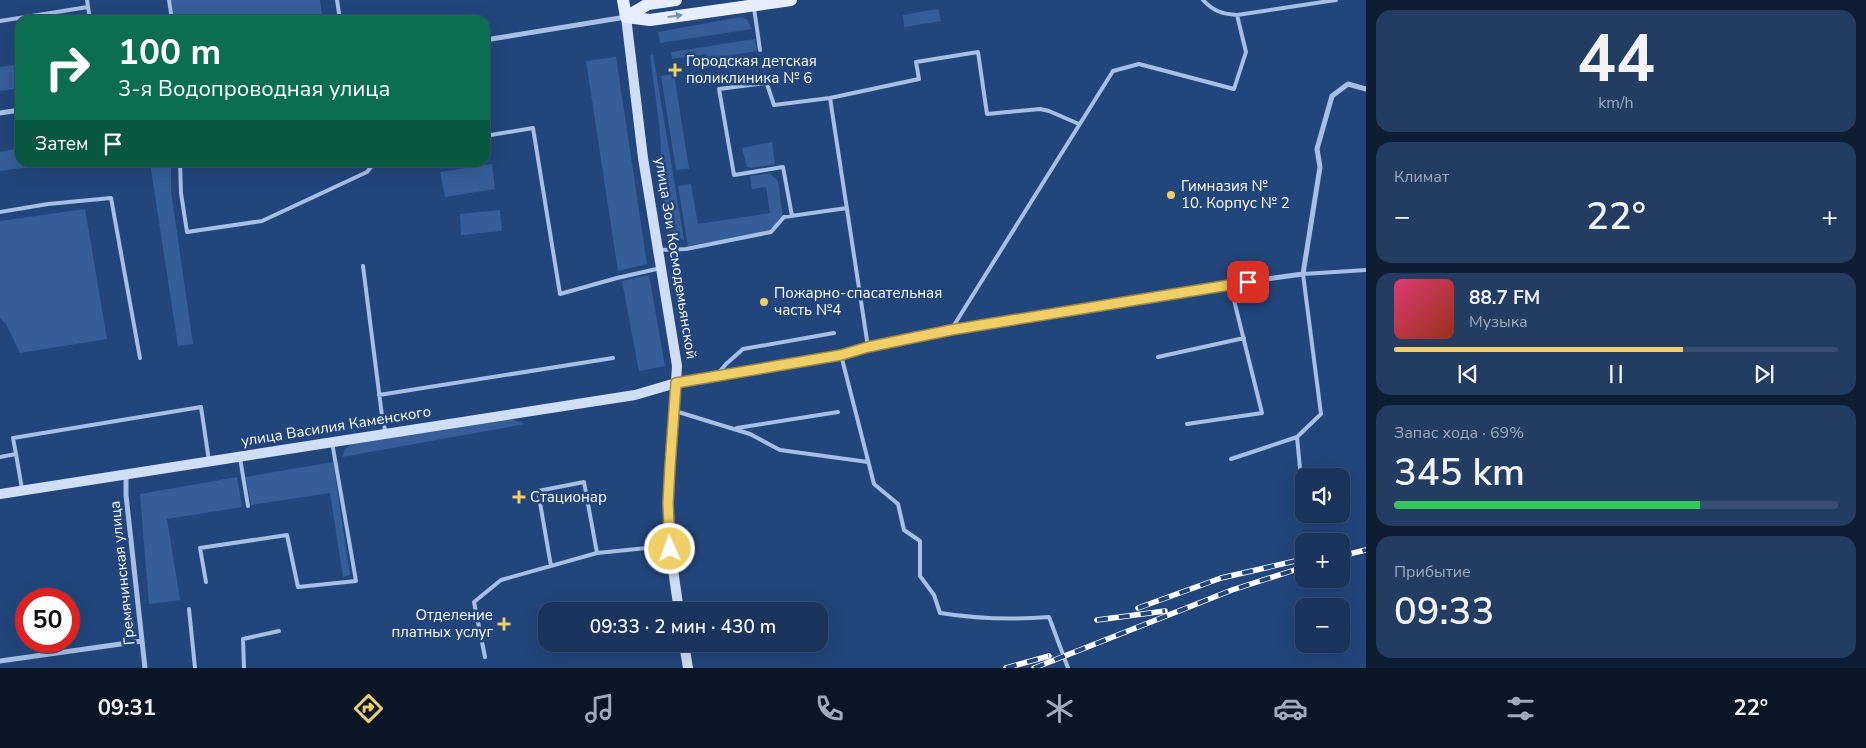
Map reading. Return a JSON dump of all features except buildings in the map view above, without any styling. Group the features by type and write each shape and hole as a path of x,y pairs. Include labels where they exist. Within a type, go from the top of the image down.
{"main road":[{"name":"улица Зои Космодемьянской","path":"623,0 644,158 677,366 669,494 670,549 678,602"},
{"path":"626,17 648,4 676,0"},
{"path":"626,17 650,20 791,0"},
{"name":"улица Василия Каменского","path":"0,494 635,395 676,383"},
{"path":"685,652 688,668"}],"street":[{"path":"490,39 626,17"},
{"path":"676,383 841,355 868,347 951,330 1230,284 1303,274 1320,167 1317,149 1332,96 1348,84 1366,89"},
{"path":"0,113 15,111"},
{"name":"Гремячинская улица","path":"126,474 126,495 145,668"},
{"path":"0,661 142,641"}],"lane":[{"path":"87,0 89,15"},
{"path":"169,0 171,15"},
{"path":"337,0 339,15"},
{"path":"1203,0 1210,8 1224,14 1237,16 1336,0"},
{"path":"754,6 760,50"},
{"path":"38,15 88,7"},
{"path":"951,330 1113,71 1139,64 1234,89 1246,52 1237,16"},
{"path":"0,21 15,19"},
{"path":"764,75 774,106 830,98 919,79 916,62 978,52 987,114 1040,109 1079,124"},
{"path":"765,82 720,89 734,175 784,167 792,216"},
{"path":"830,98 868,347"},
{"path":"490,135 533,128 560,294 616,278 662,268"},
{"path":"180,167 181,193 187,232 262,221 366,172 370,167"},
{"path":"0,212 48,204 112,198 140,358"},
{"path":"658,250 686,249 771,232 784,217 847,208"},
{"path":"363,266 379,394 386,434"},
{"path":"1231,459 1296,437 1321,414 1303,274 1366,270"},
{"path":"1187,424 1262,413 1230,284"},
{"path":"716,376 743,349 834,333"},
{"path":"1158,357 1244,338"},
{"path":"841,355 874,484 898,504 904,530 920,541 920,576 934,594 940,613 1002,620 1049,617 1068,668"},
{"path":"379,394 613,358"},
{"path":"22,491 13,438 201,407 209,461"},
{"path":"675,411 734,428 780,450 868,462"},
{"path":"734,428 838,412"},
{"path":"1296,437 1300,468"},
{"path":"206,582 200,548 253,537 287,535 298,587 356,581 332,442"},
{"path":"0,457 16,454"},
{"path":"240,457 248,506"},
{"path":"551,566 538,490 584,482 597,553"},
{"path":"484,657 474,602 502,580 597,553 654,547 670,549"},
{"path":"189,609 195,668"},
{"path":"244,668 243,639 279,631"}],"shaded area":[{"path":"171,0 320,0 322,15 173,15"},
{"path":"938,9 941,21 904,27 903,15"},
{"path":"741,17 747,20 752,29 660,43 658,32"},
{"path":"755,39 757,51 707,59 706,54 672,59 671,52"},
{"path":"653,54 684,240 673,236 670,232 663,208 661,146 650,55"},
{"path":"616,57 647,264 618,271 586,61"},
{"path":"15,65 15,89 0,91 0,67"},
{"path":"674,74 689,169 676,170 661,76"},
{"path":"772,142 775,164 747,167 742,148"},
{"path":"15,149 15,167 29,167 0,171 0,152"},
{"path":"492,164 495,189 445,197 440,172 472,167 490,167"},
{"path":"151,167 171,167 171,191 193,344 178,346"},
{"path":"770,174 778,181 783,217 769,231 688,246 678,186 691,184 698,224 770,213 766,187 752,189 750,176"},
{"path":"85,209 107,339 20,353 6,324 0,318 0,221"},
{"path":"500,210 502,231 461,235 460,214"},
{"path":"649,275 665,366 639,371 622,281"},
{"path":"512,419 525,424 342,457 345,449 353,443 493,420"},
{"path":"333,462 350,575 343,577 330,493 251,505 246,477"},
{"path":"237,477 242,507 167,519 180,600 149,604 140,494"}],"railway":[{"path":"1350,554 1366,550"},
{"path":"1138,608 1221,578 1295,561"},
{"path":"1034,668 1232,590 1295,570"},
{"path":"1097,620 1165,611"},
{"path":"1006,668 1049,656"}],"place":[{"name":"Городская детская поликлиника № 6","path":"675,70"},
{"name":"Гимназия № 10. Корпус № 2","path":"1171,195"},
{"name":"Пожарно-спасательная часть №4","path":"764,302"},
{"name":"Стационар","path":"519,497"},
{"name":"Отделение платных услуг","path":"504,624"}],"route":[{"path":"670,549 668,503 676,383 841,355 868,347 951,330 1248,282"}]}
